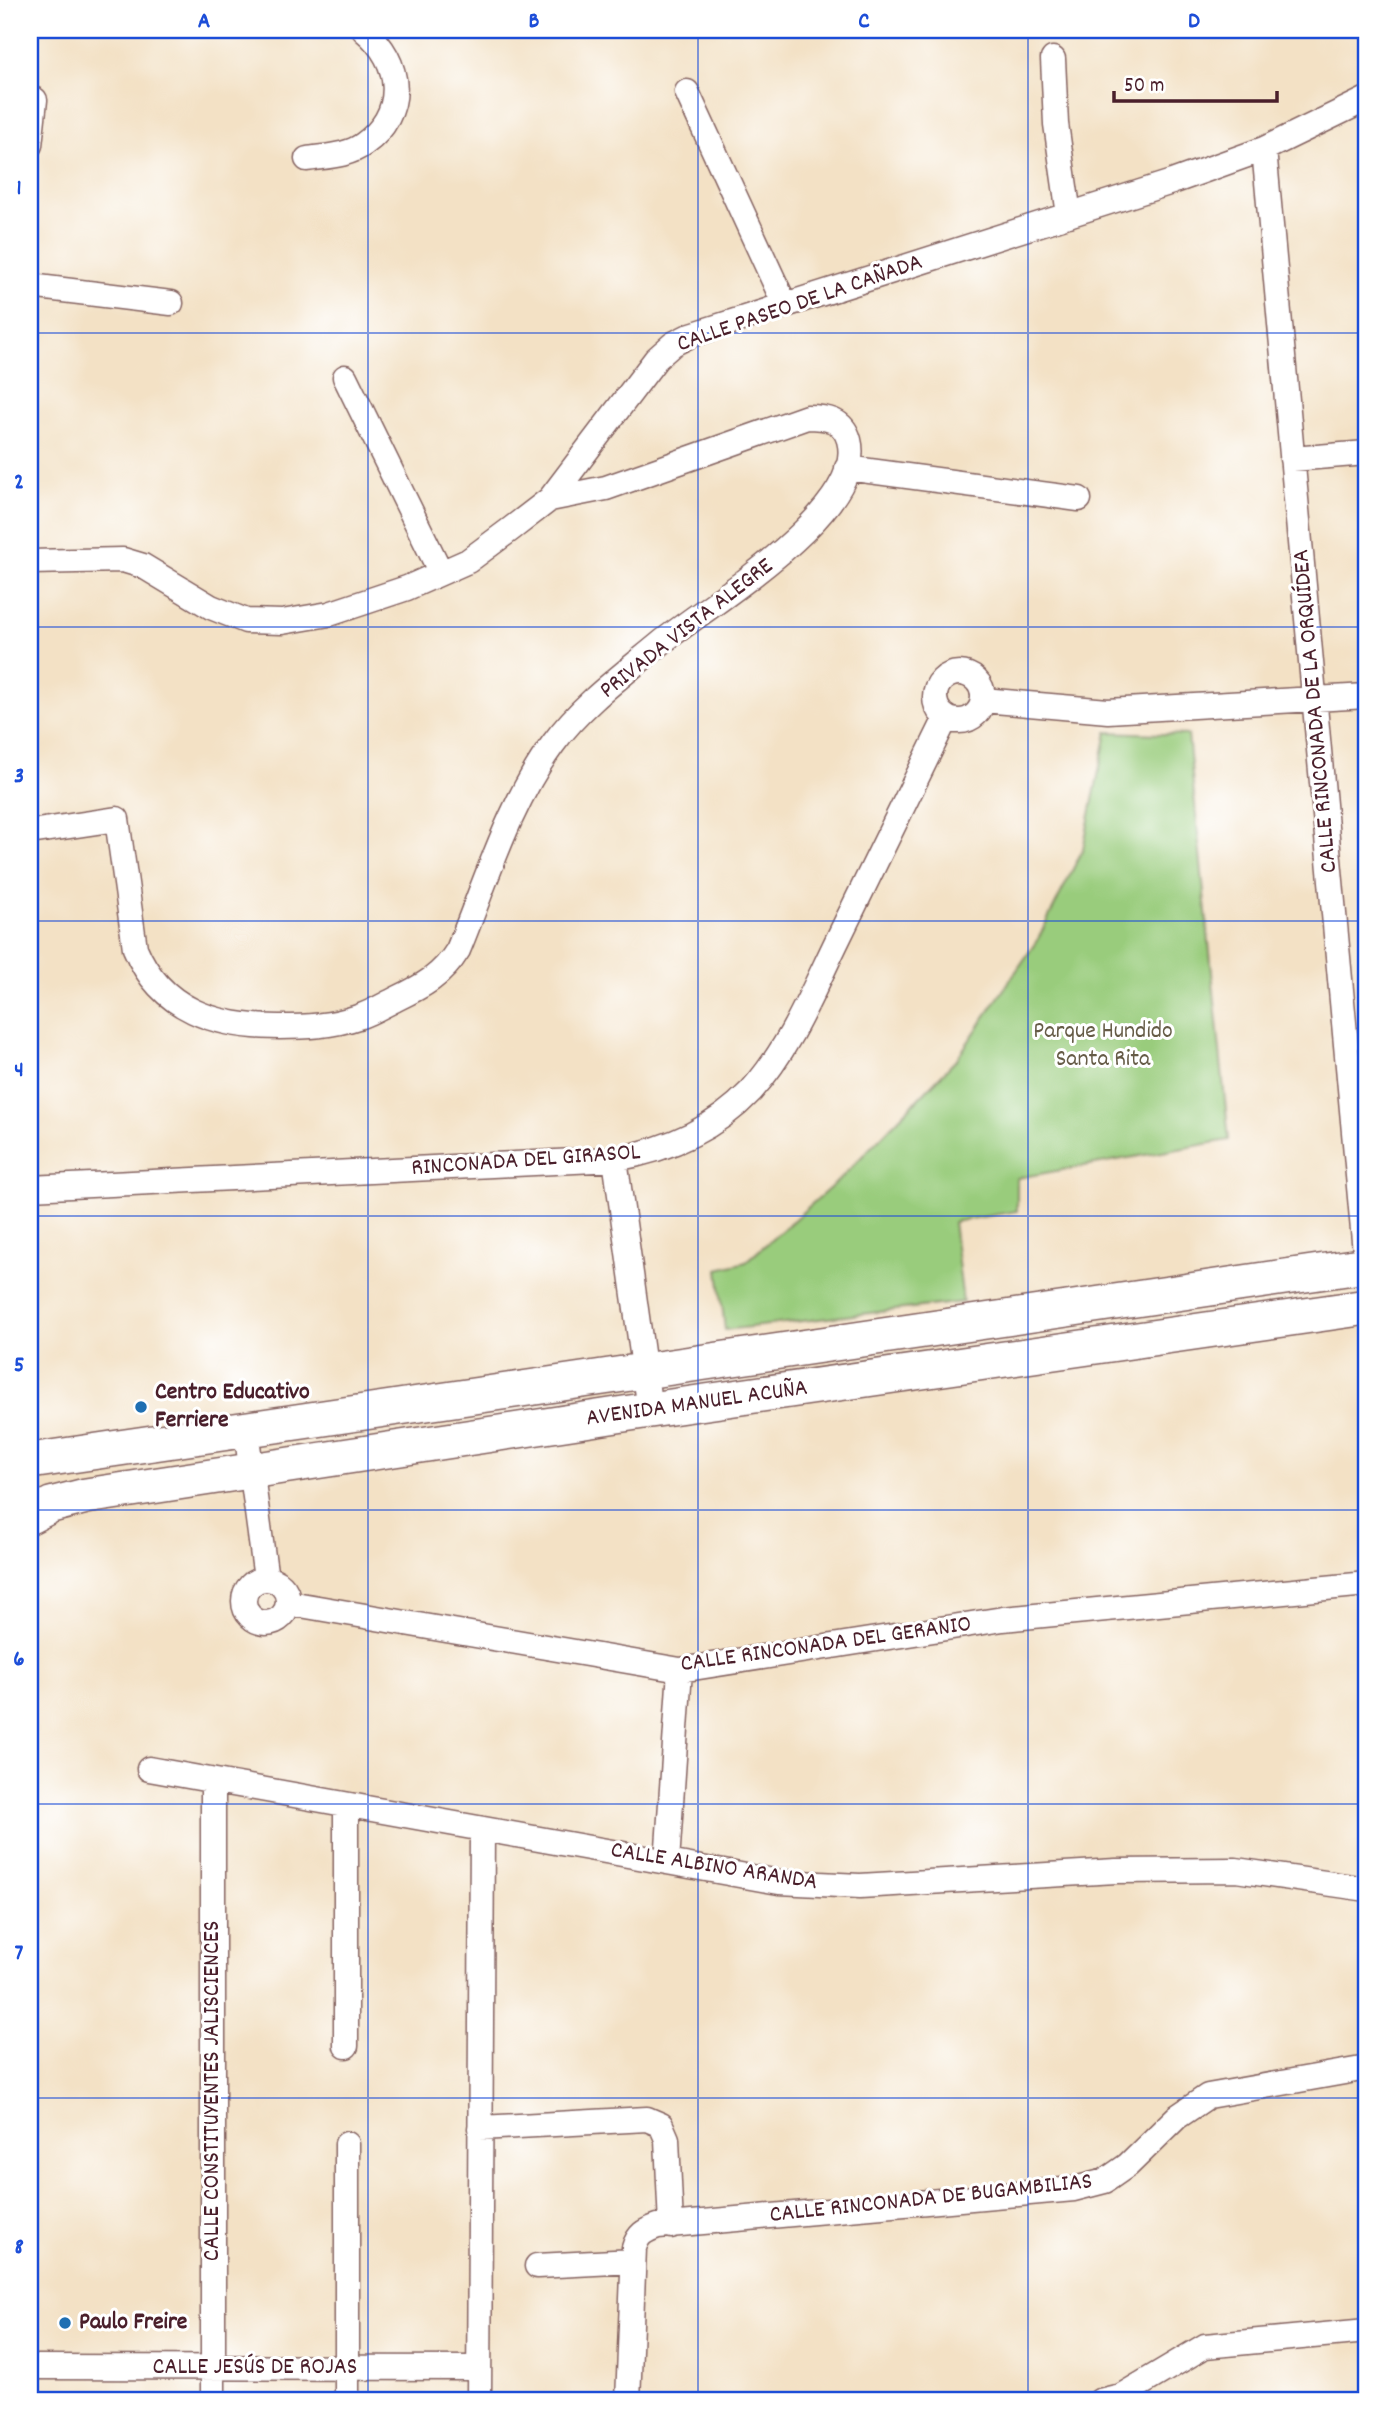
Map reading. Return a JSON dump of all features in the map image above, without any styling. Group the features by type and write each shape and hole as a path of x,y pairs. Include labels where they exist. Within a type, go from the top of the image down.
{"street":[{"path":"307,159 340,155 363,145 381,129 392,109 397,85 389,62 374,38 364,30"},
{"path":"1053,60 1056,124 1069,215"},
{"path":"687,92 785,305"},
{"name":"CALLE PASEO DE LA CAÑADA","path":"30,562 123,560 143,566 211,607 246,621 282,622 330,614 407,588 468,561 550,499 656,359 673,344 1264,149 1367,99"},
{"path":"30,145 35,100"},
{"name":"CALLE RINCONADA DE LA ORQUÍDEA","path":"1264,149 1367,1274"},
{"path":"30,286 171,303"},
{"path":"345,377 441,573"},
{"path":"550,499 606,488 807,417 833,419 842,426 850,444 847,467 1079,499"},
{"path":"1292,459 1367,453"},
{"name":"PRIVADA VISTA ALEGRE","path":"30,832 117,819 135,948 141,962 166,994 195,1013 223,1024 247,1027 314,1027 360,1017 432,981 448,965 458,950 527,784 554,742 581,713 663,642 783,554 815,520 847,467"},
{"path":"955,673 970,675 981,685 983,700 976,714 962,721 946,718 936,707 934,692 942,679 948,676 955,673"},
{"path":"983,700 1108,710 1367,696"},
{"name":"RINCONADA DEL GIRASOL","path":"30,1188 615,1159 647,1154 713,1124 749,1092 773,1064 809,998 946,718"},
{"path":"615,1159 650,1410"},
{"name":"AVENIDA MANUEL ACUÑA","path":"148,1442 645,1373 1367,1265"},
{"name":"AVENIDA MANUEL ACUÑA","path":"30,1516 51,1505 86,1496 650,1410 1367,1307"},
{"path":"246,1430 266,1579"},
{"path":"30,1446 148,1442"},
{"path":"30,1461 148,1442"},
{"path":"266,1579 282,1586 289,1602 285,1613 276,1620 265,1623 255,1620 247,1612 244,1600 247,1590 255,1582 266,1579"},
{"name":"CALLE RINCONADA DEL GERANIO","path":"289,1602 680,1670 1003,1619 1367,1584"},
{"path":"667,1862 680,1670"},
{"name":"CALLE ALBINO ARANDA","path":"149,1769 779,1882 860,1886 1116,1871 1236,1870 1367,1889"},
{"name":"CALLE CONSTITUYENTES JALISCIENCES","path":"213,1780 213,2401"},
{"path":"346,1805 346,2046"},
{"path":"480,2401 482,1829"},
{"name":"CALLE RINCONADA DE BUGAMBILIAS","path":"633,2261 637,2237 645,2230 1074,2189 1105,2181 1128,2165 1177,2117 1208,2096 1367,2067"},
{"path":"480,2128 646,2119 661,2124 667,2139 671,2226"},
{"path":"347,2144 347,2401"},
{"path":"537,2266 633,2261 628,2401"},
{"path":"1100,2401 1121,2396 1205,2346 1367,2331"},
{"name":"CALLE JESÚS DE ROJAS","path":"30,2367 479,2368"}],"green space":[{"name":"Parque Hundido Santa Rita","path":"1107,732 1188,735 1229,1140 1017,1178 1017,1211 953,1222 963,1302 725,1330 718,1269 746,1262 839,1180 956,1060 1038,939 1083,849"}],"place":[{"name":"Centro Educativo Ferriere","path":"141,1407"},
{"name":"Paulo Freire","path":"65,2323"}]}
